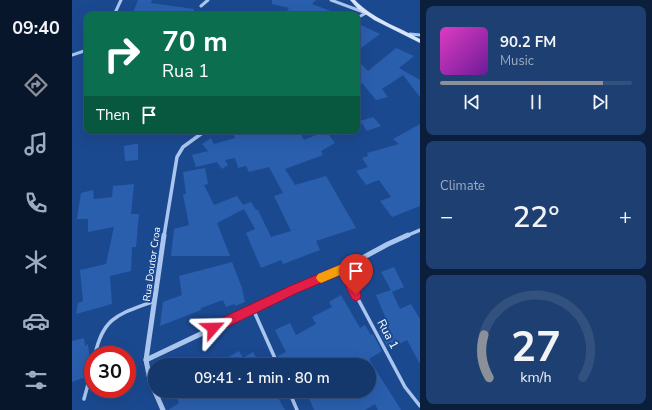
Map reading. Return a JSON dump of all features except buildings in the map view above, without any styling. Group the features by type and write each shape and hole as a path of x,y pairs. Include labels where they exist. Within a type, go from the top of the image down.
{"main road":[{"path":"352,0 366,13 383,24 410,34 420,41"}],"street":[{"path":"115,12 121,0"},
{"path":"202,6 208,0"},
{"path":"331,0 366,13"},
{"path":"360,16 366,13"},
{"path":"410,34 420,35"},
{"path":"72,55 84,51"},
{"name":"Rua Doutor Croa","path":"163,410 150,380 146,360 154,301 177,157 183,147 201,134"},
{"path":"146,360 342,269 388,244 420,230"}],"lane":[{"name":"Rua 1","path":"342,269 405,387 420,406"},
{"path":"96,346 103,327 112,318 154,301"},
{"path":"253,309 275,358"},
{"path":"292,398 297,410"}],"slow traffic":[{"path":"321,278 342,269 347,280"}],"route":[{"path":"213,328 293,290 342,269 356,295"}]}
